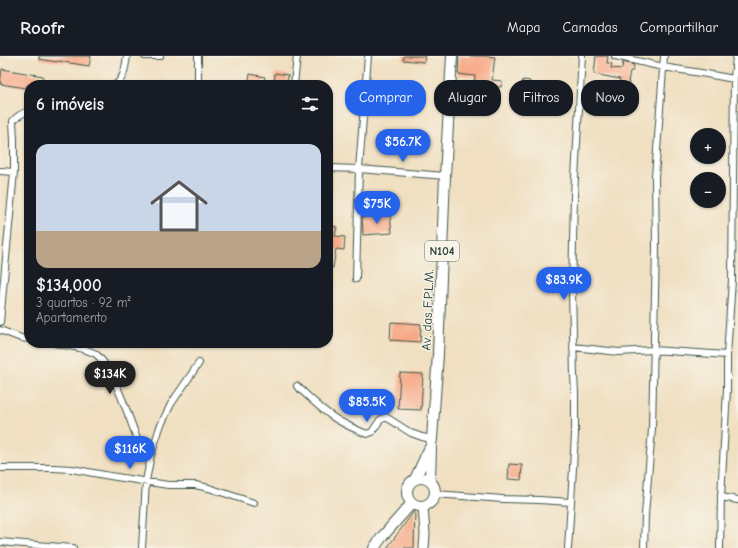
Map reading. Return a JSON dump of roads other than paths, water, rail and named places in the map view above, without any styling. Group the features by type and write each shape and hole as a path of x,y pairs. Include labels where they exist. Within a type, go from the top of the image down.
{"main road":[{"name":"Av. das F.P.L.M.","path":"430,480 438,354 445,176 452,56"},
{"name":"Av. das F.P.L.M.","path":"415,479 432,442"},
{"path":"415,479 422,477 430,480"},
{"name":"N104","path":"412,503 406,490 409,483 415,479"},
{"name":"N104","path":"430,480 434,486 435,494"},
{"path":"374,548 412,503 423,506 430,503 435,494"},
{"path":"423,506 425,534 424,548"}],"street":[{"path":"120,80 124,75 127,56"},
{"path":"145,56 160,56"},
{"path":"198,56 198,80"},
{"path":"295,80 297,56"},
{"path":"356,279 359,169 368,56"},
{"path":"568,548 576,408 572,290 574,195 582,56"},
{"path":"615,56 663,67 734,80"},
{"path":"644,548 645,515 652,429 656,247 655,177 664,56"},
{"path":"720,548 721,497 727,390 727,355 736,205 734,80 736,56"},
{"path":"0,322 14,172 13,121 17,116 24,113"},
{"path":"333,168 445,176"},
{"path":"0,171 14,172"},
{"path":"0,330 24,338"},
{"path":"573,347 619,352 653,350 727,355"},
{"path":"82,348 96,354 105,364 115,383 138,441 151,455"},
{"path":"142,548 146,481 151,455 160,427 171,404 200,362"},
{"path":"297,386 335,419 356,430 368,434 372,432 380,420 386,417 411,432 432,442"},
{"path":"0,468 72,469 168,485 195,485 210,488 254,503"},
{"path":"435,494 571,502"},
{"path":"721,497 738,500"},
{"path":"0,542 73,548"}]}
